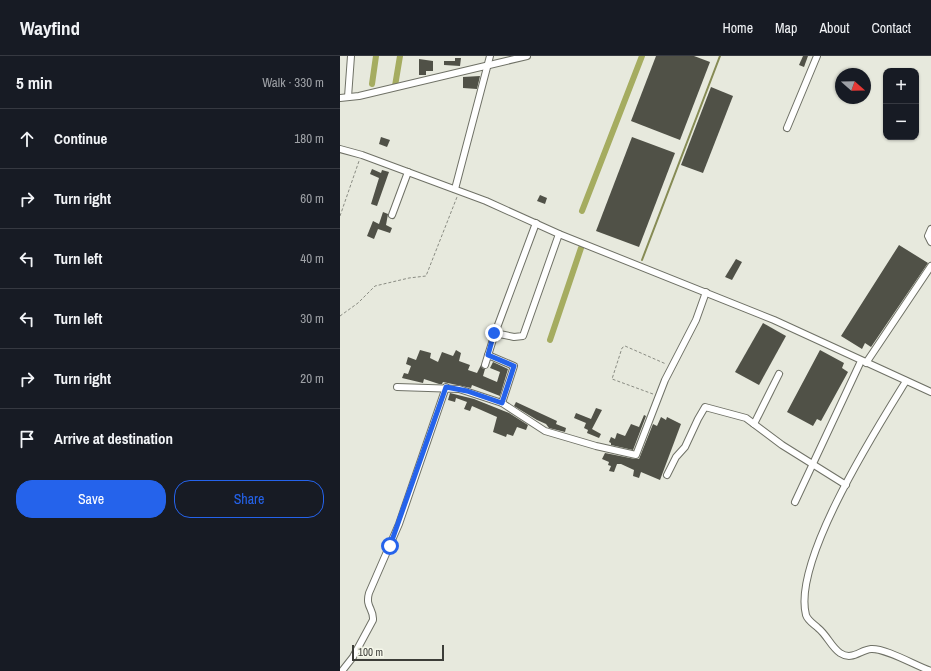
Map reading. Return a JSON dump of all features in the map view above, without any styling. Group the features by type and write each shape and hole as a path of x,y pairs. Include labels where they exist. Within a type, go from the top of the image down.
{"street":[{"path":"348,97 351,56"},
{"path":"457,190 490,56"},
{"path":"340,98 528,56"},
{"path":"787,128 817,56"},
{"path":"340,149 362,154 457,190 559,234 706,292 774,320 931,392"},
{"path":"392,215 408,172"},
{"path":"485,365 494,333 536,223"},
{"path":"931,229 928,236 931,242"},
{"path":"494,333 514,337 522,336 559,234"},
{"path":"795,502 863,362 931,266"},
{"path":"397,387 424,389 446,387 467,391 502,403 545,431 596,446 636,455 658,395 696,320 706,292"},
{"path":"488,355 514,366 502,403"},
{"path":"754,424 779,374"},
{"path":"906,381 862,452 846,484 815,554 805,599 807,616 820,629 839,653 851,657 872,649 931,671"},
{"path":"342,671 353,657 373,620 374,615 367,605 369,593 400,524 446,387"},
{"path":"667,476 676,457 685,447 705,407 740,416 754,424 782,445 846,484"}],"path":[{"path":"340,216 362,154"},
{"path":"340,316 358,303 365,294 375,286 409,278 426,276 457,190"},
{"path":"658,395 612,379 622,348 624,346 672,367"}],"building":[{"path":"656,56 694,56 710,62 680,140 631,121"},
{"path":"803,56 808,56 804,67 799,65"},
{"path":"455,58 461,58 460,66 444,65 444,61 455,61"},
{"path":"419,59 433,61 433,71 426,71 426,75 419,75"},
{"path":"480,76 477,89 463,88 463,77"},
{"path":"711,87 733,96 703,173 681,165"},
{"path":"381,137 390,140 387,147 379,144"},
{"path":"632,137 675,153 639,247 596,231"},
{"path":"372,169 381,173 382,170 389,172 377,206 371,204 379,178 370,174"},
{"path":"540,195 547,198 545,204 537,201"},
{"path":"383,212 388,214 386,225 392,228 390,233 378,229 374,239 367,236 373,221 379,224"},
{"path":"899,245 928,263 871,347 865,343 862,349 841,336"},
{"path":"736,259 742,262 732,280 725,277"},
{"path":"763,323 786,336 759,385 735,372"},
{"path":"420,350 431,353 430,358 438,362 442,352 453,356 456,350 461,353 459,361 470,365 468,370 477,373 481,365 482,368 485,369 483,376 497,382 500,372 490,368 493,362 508,369 500,396 472,385 471,388 443,382 442,384 439,384 424,379 423,383 402,378 404,373 408,374 411,366 406,364 408,357 416,360"},
{"path":"820,350 844,363 842,368 848,372 821,421 817,419 813,426 787,412"},
{"path":"450,393 474,399 509,413 528,425 526,430 517,427 513,436 507,434 506,437 493,432 497,417 472,406 470,411 464,409 467,402 456,398 455,402 448,400"},
{"path":"516,402 557,421 556,424 566,428 565,432 549,428 546,424 514,406"},
{"path":"596,408 602,410 592,429 601,434 599,438 587,433 588,430 584,428 586,423 574,418 576,413 591,419"},
{"path":"644,415 646,416 633,450 611,445 609,442 611,437 615,439 617,433 625,436 631,424 639,427"},
{"path":"661,417 666,420 667,417 681,424 660,480 641,472 639,478 633,476 634,470 621,464 617,464 614,472 609,471 611,466 608,465 609,462 602,459 605,453 639,459 653,424 657,426"}],"waterway":[{"path":"372,84 376,56"},
{"path":"395,86 400,56"},
{"path":"582,211 642,56"},
{"path":"642,260 720,56"},
{"path":"550,340 581,248"}],"route":[{"path":"390,546 400,524 415,477 431,436 446,387 467,391 502,403 514,366 488,355 494,333"}]}
